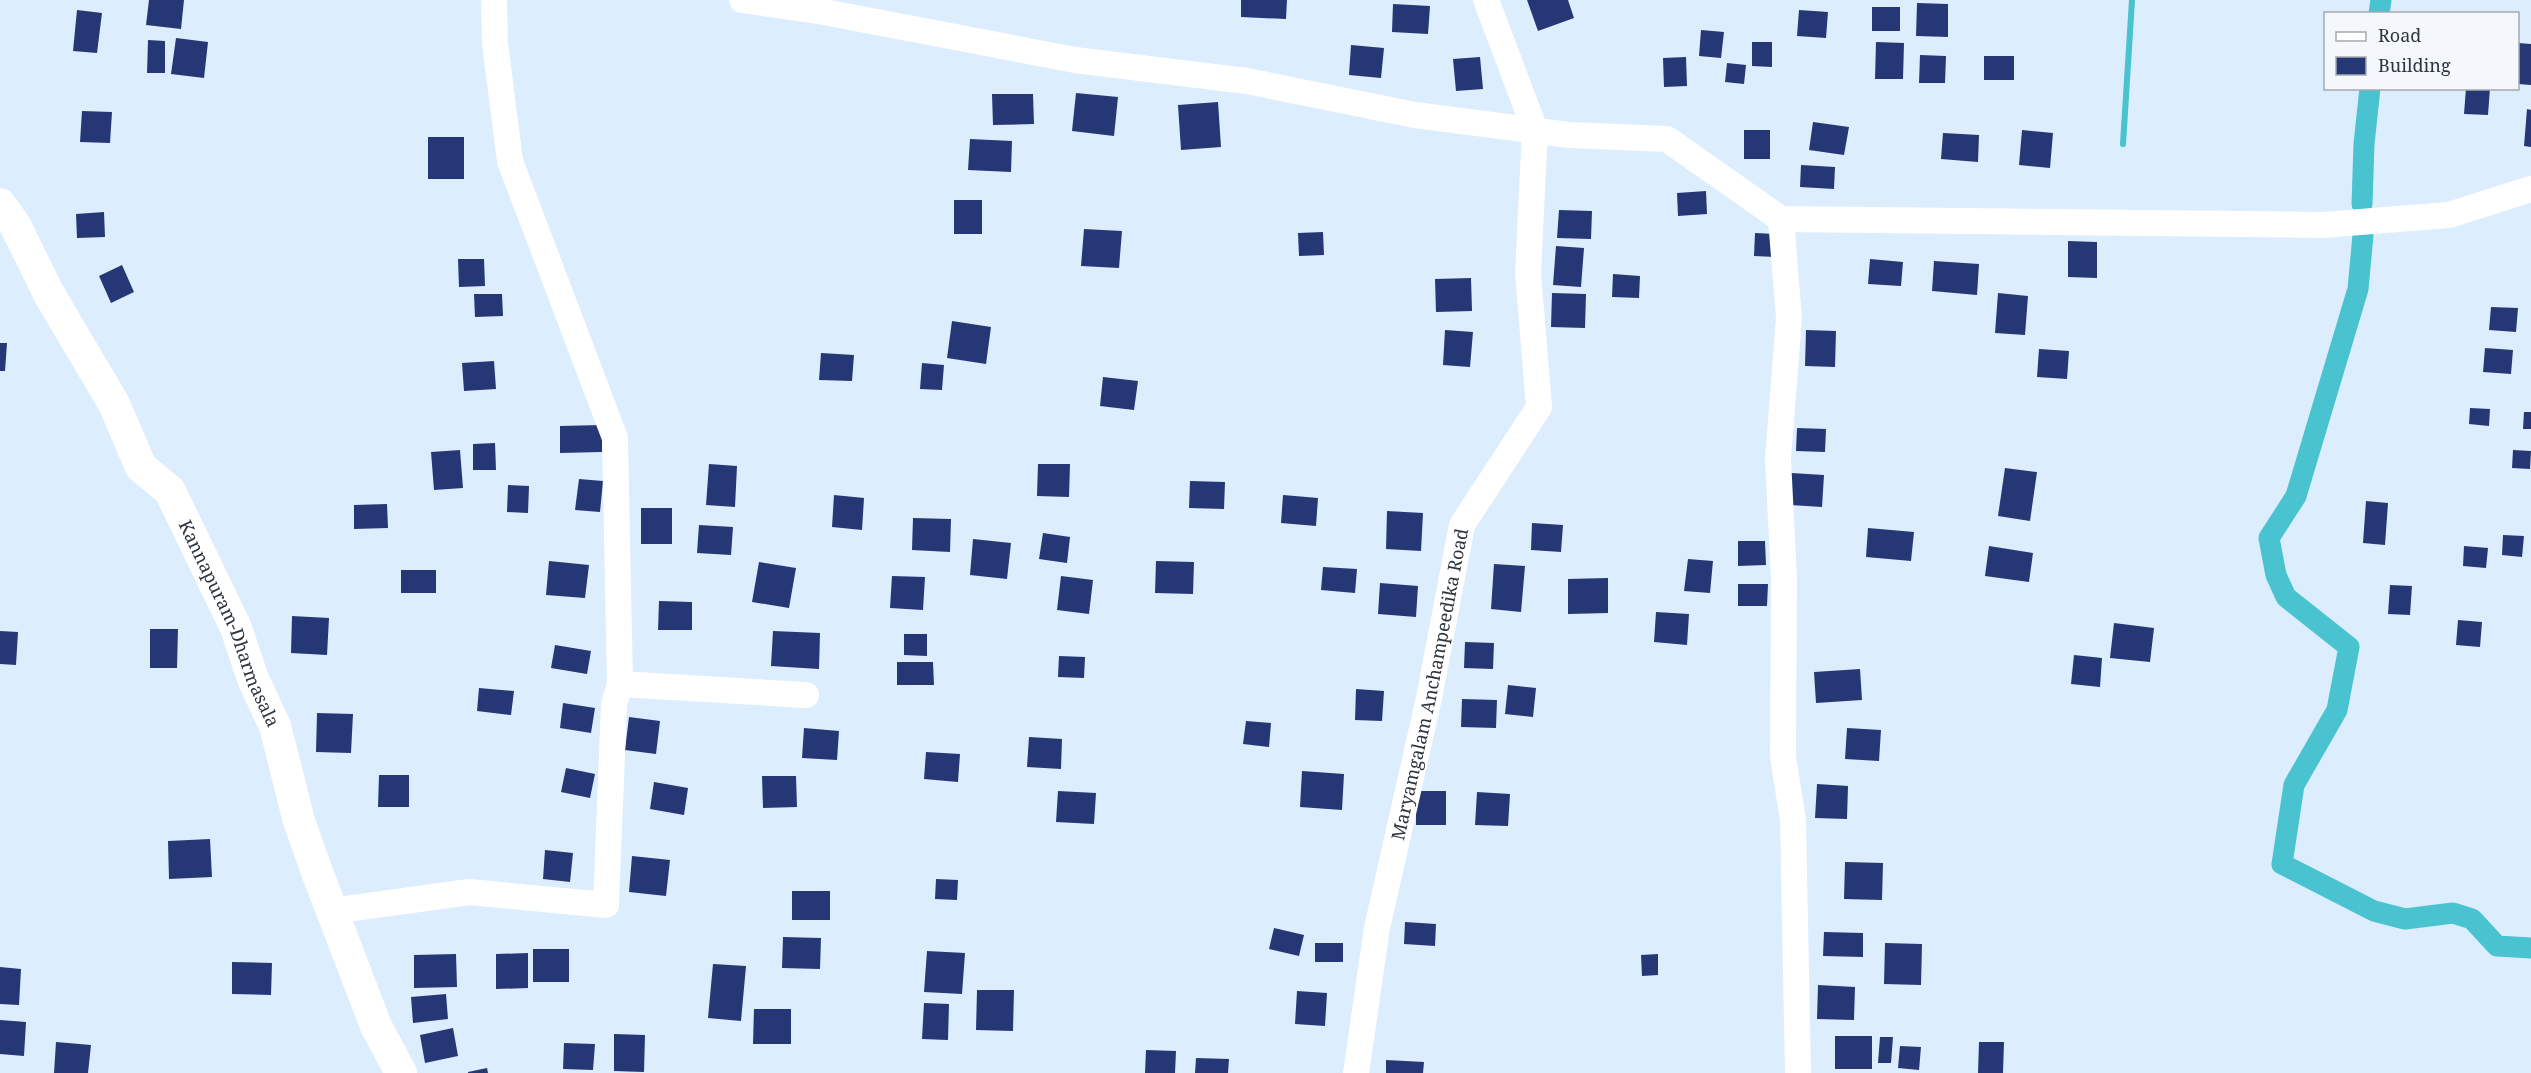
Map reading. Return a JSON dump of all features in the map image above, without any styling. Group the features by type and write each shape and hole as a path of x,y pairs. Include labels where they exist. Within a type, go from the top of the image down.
{"main road":[{"name":"Kannapuram-Dharmasala","path":"0,204 15,225 49,294 114,404 141,466 170,491 236,628 253,680 275,726 299,821 332,911 376,1026 400,1073"}],"street":[{"path":"332,911 469,892 606,905 614,704 620,684 615,438 510,161 495,43 494,0"},
{"path":"742,0 824,6 1075,60 1247,81 1415,115 1569,135 1666,139 1781,219 2322,225 2449,215 2531,189"},
{"name":"Maryamgalam Anchampeedika Road","path":"1356,1073 1377,928 1429,699 1462,525 1539,406 1528,273 1534,130 1486,0"},
{"path":"1781,219 1789,318 1778,459 1784,579 1783,757 1793,820 1798,1073"},
{"path":"620,684 806,695"}],"building":[{"path":"149,0 184,0 181,29 146,25"},
{"path":"1241,0 1287,0 1286,19 1241,17"},
{"path":"1527,0 1568,0 1574,18 1538,31"},
{"path":"1917,3 1948,4 1948,37 1916,36"},
{"path":"1393,4 1430,6 1428,34 1392,32"},
{"path":"1872,7 1900,7 1900,31 1872,31"},
{"path":"77,10 102,13 97,53 73,51"},
{"path":"1799,10 1828,12 1826,38 1797,36"},
{"path":"1701,30 1724,32 1721,58 1699,56"},
{"path":"176,38 208,42 204,78 171,74"},
{"path":"148,40 165,41 165,73 147,73"},
{"path":"1752,42 1772,42 1772,67 1752,66"},
{"path":"1876,42 1904,43 1903,79 1875,79"},
{"path":"2519,43 2531,44 2531,85 2519,84"},
{"path":"1351,45 1384,48 1381,78 1349,75"},
{"path":"1920,55 1946,56 1945,83 1919,83"},
{"path":"1984,56 2014,56 2014,80 1984,80"},
{"path":"1480,57 1483,89 1456,91 1453,59"},
{"path":"1686,57 1687,86 1664,87 1663,58"},
{"path":"1727,63 1746,65 1744,84 1725,82"},
{"path":"2466,90 2490,90 2488,115 2464,114"},
{"path":"1076,93 1118,97 1114,136 1072,131"},
{"path":"992,94 1033,94 1034,124 993,125"},
{"path":"1218,102 1221,147 1181,150 1178,105"},
{"path":"2527,109 2531,110 2531,147 2524,146"},
{"path":"82,111 112,112 110,143 80,142"},
{"path":"1813,122 1849,127 1844,155 1809,150"},
{"path":"1744,130 1770,130 1770,159 1744,159"},
{"path":"2022,130 2053,133 2050,168 2019,165"},
{"path":"1943,133 1979,135 1978,162 1941,159"},
{"path":"428,137 464,137 464,179 428,179"},
{"path":"970,139 1012,141 1011,172 968,170"},
{"path":"1801,165 1835,167 1834,189 1800,187"},
{"path":"1706,191 1707,214 1678,216 1677,193"},
{"path":"954,200 982,200 982,234 954,234"},
{"path":"1559,210 1592,211 1591,239 1557,238"},
{"path":"104,212 105,237 77,238 76,214"},
{"path":"1084,229 1122,231 1119,268 1081,266"},
{"path":"1323,232 1324,255 1299,256 1298,233"},
{"path":"1755,233 1775,234 1775,257 1754,256"},
{"path":"2068,241 2097,242 2097,278 2068,277"},
{"path":"1556,246 1584,248 1581,287 1553,285"},
{"path":"458,259 484,259 485,286 459,287"},
{"path":"1870,259 1903,262 1901,286 1868,284"},
{"path":"1934,261 1979,264 1977,295 1932,291"},
{"path":"122,265 134,292 111,303 99,276"},
{"path":"1613,274 1640,276 1639,298 1612,297"},
{"path":"1471,278 1472,311 1436,312 1435,279"},
{"path":"1552,293 1586,294 1585,328 1551,327"},
{"path":"1998,293 2028,296 2025,335 1995,333"},
{"path":"474,294 502,294 503,316 475,317"},
{"path":"2491,307 2518,308 2516,332 2489,330"},
{"path":"952,321 991,327 986,364 947,358"},
{"path":"1445,330 1473,332 1470,367 1443,365"},
{"path":"1806,330 1836,331 1835,367 1805,366"},
{"path":"0,343 7,343 5,371 0,371"},
{"path":"2485,348 2513,350 2511,374 2483,372"},
{"path":"2039,349 2069,351 2067,379 2037,377"},
{"path":"821,353 854,355 852,381 819,380"},
{"path":"494,361 496,389 464,391 462,363"},
{"path":"922,363 944,365 942,390 920,389"},
{"path":"1103,377 1138,381 1134,410 1100,406"},
{"path":"2470,408 2490,409 2489,426 2469,424"},
{"path":"2524,412 2531,412 2531,429 2523,429"},
{"path":"602,425 602,452 560,453 560,426"},
{"path":"1797,428 1826,429 1825,452 1796,451"},
{"path":"495,443 496,470 473,470 473,444"},
{"path":"460,450 463,488 434,490 431,452"},
{"path":"2513,450 2531,451 2530,469 2512,468"},
{"path":"709,464 737,466 735,507 706,505"},
{"path":"1038,464 1070,464 1069,497 1037,496"},
{"path":"2005,468 2037,472 2030,521 1998,516"},
{"path":"1791,473 1824,475 1822,507 1790,505"},
{"path":"579,479 603,481 600,512 575,510"},
{"path":"1190,481 1225,482 1224,509 1189,508"},
{"path":"508,485 529,486 528,513 507,512"},
{"path":"834,495 864,498 862,530 832,527"},
{"path":"1283,495 1318,498 1316,526 1281,523"},
{"path":"2366,501 2388,503 2385,545 2363,543"},
{"path":"387,504 388,528 354,529 354,505"},
{"path":"641,508 672,508 672,544 641,544"},
{"path":"1387,511 1423,513 1421,551 1386,549"},
{"path":"913,518 951,519 950,552 912,550"},
{"path":"1532,523 1563,525 1561,552 1531,550"},
{"path":"699,525 733,527 731,555 697,553"},
{"path":"1868,528 1914,532 1911,561 1866,557"},
{"path":"1043,533 1070,537 1067,563 1039,559"},
{"path":"2503,535 2524,536 2522,557 2502,555"},
{"path":"973,539 1011,543 1007,579 970,575"},
{"path":"1738,541 1765,541 1766,565 1738,566"},
{"path":"1989,546 2033,553 2029,582 1985,576"},
{"path":"2464,546 2488,548 2486,568 2463,566"},
{"path":"1688,559 1713,561 1710,593 1684,591"},
{"path":"549,561 589,565 585,598 546,595"},
{"path":"1156,561 1194,562 1193,594 1155,593"},
{"path":"759,562 796,568 789,608 752,602"},
{"path":"1494,564 1525,566 1521,612 1491,609"},
{"path":"1323,567 1357,569 1355,593 1321,590"},
{"path":"401,570 436,570 436,593 401,593"},
{"path":"892,576 925,577 923,610 890,608"},
{"path":"1061,576 1093,580 1089,614 1057,610"},
{"path":"1608,578 1608,613 1568,614 1568,579"},
{"path":"1380,583 1418,586 1416,617 1378,614"},
{"path":"1738,584 1768,584 1767,606 1738,606"},
{"path":"2390,585 2412,586 2410,615 2388,614"},
{"path":"659,601 692,602 692,630 658,630"},
{"path":"1656,612 1689,614 1687,645 1654,642"},
{"path":"292,616 329,618 327,655 291,653"},
{"path":"2458,620 2482,622 2480,647 2456,645"},
{"path":"2114,623 2154,628 2150,662 2110,658"},
{"path":"150,629 178,629 177,668 150,668"},
{"path":"0,631 18,632 16,665 0,664"},
{"path":"773,631 820,633 819,669 771,666"},
{"path":"904,634 927,634 927,656 904,655"},
{"path":"1465,642 1494,643 1493,669 1464,668"},
{"path":"555,645 591,651 587,674 551,668"},
{"path":"2074,655 2102,658 2100,687 2071,684"},
{"path":"1059,656 1085,657 1084,678 1058,677"},
{"path":"897,662 933,662 934,685 897,685"},
{"path":"1860,669 1862,700 1816,703 1814,672"},
{"path":"1508,685 1536,688 1533,717 1505,714"},
{"path":"479,688 514,691 511,715 477,711"},
{"path":"1356,689 1384,691 1382,721 1355,720"},
{"path":"1462,699 1497,700 1496,728 1461,727"},
{"path":"563,703 595,708 591,733 560,728"},
{"path":"317,713 353,714 351,753 316,752"},
{"path":"629,717 660,721 656,754 625,750"},
{"path":"1246,721 1271,723 1269,747 1243,744"},
{"path":"804,728 839,731 837,760 802,758"},
{"path":"1847,728 1881,730 1879,761 1845,759"},
{"path":"1029,737 1062,739 1061,769 1027,767"},
{"path":"926,752 960,754 958,782 924,779"},
{"path":"566,768 595,774 590,798 561,792"},
{"path":"1302,771 1344,774 1342,810 1300,807"},
{"path":"379,775 409,775 409,807 378,807"},
{"path":"762,776 796,776 797,807 763,808"},
{"path":"654,782 688,788 684,815 650,809"},
{"path":"1817,784 1848,786 1847,819 1815,818"},
{"path":"1058,791 1096,793 1094,824 1056,822"},
{"path":"1416,791 1446,791 1446,825 1416,825"},
{"path":"1477,792 1510,794 1508,826 1475,825"},
{"path":"210,839 212,877 169,879 168,841"},
{"path":"545,850 573,853 570,882 543,879"},
{"path":"632,856 670,860 666,896 629,892"},
{"path":"1845,862 1883,863 1882,900 1844,899"},
{"path":"936,879 958,880 957,900 935,899"},
{"path":"792,891 830,891 830,920 792,920"},
{"path":"1405,922 1436,924 1435,946 1404,944"},
{"path":"1274,928 1304,935 1299,956 1269,949"},
{"path":"1824,932 1863,933 1863,957 1823,956"},
{"path":"783,937 821,938 820,969 782,968"},
{"path":"1315,943 1343,943 1343,962 1315,962"},
{"path":"1885,943 1922,944 1921,985 1884,984"},
{"path":"533,949 569,949 569,982 533,982"},
{"path":"927,951 965,953 962,994 924,992"},
{"path":"528,953 528,988 496,989 496,954"},
{"path":"456,954 457,987 414,988 414,955"},
{"path":"1658,954 1658,975 1642,976 1641,955"},
{"path":"232,962 272,963 271,995 232,994"},
{"path":"713,964 746,966 741,1021 708,1018"},
{"path":"0,967 21,969 19,1005 0,1004"},
{"path":"1818,985 1855,987 1854,1020 1817,1019"},
{"path":"977,990 1014,990 1013,1031 976,1030"},
{"path":"1297,991 1327,993 1325,1026 1295,1024"},
{"path":"446,994 448,1019 413,1023 411,997"},
{"path":"924,1003 949,1004 948,1040 922,1039"},
{"path":"754,1009 791,1009 791,1044 753,1044"},
{"path":"0,1020 26,1022 24,1056 0,1054"},
{"path":"453,1028 458,1056 425,1063 420,1035"},
{"path":"614,1034 645,1035 644,1072 614,1071"},
{"path":"1835,1036 1872,1036 1872,1069 1835,1069"},
{"path":"1880,1037 1893,1037 1891,1063 1878,1063"},
{"path":"56,1042 91,1045 88,1073 54,1073"},
{"path":"1979,1042 2004,1042 2003,1073 1978,1073"},
{"path":"564,1043 595,1044 593,1070 563,1069"},
{"path":"1900,1046 1921,1047 1919,1070 1898,1068"},
{"path":"1146,1050 1176,1051 1175,1073 1145,1073"},
{"path":"1196,1058 1229,1059 1228,1073 1195,1073"},
{"path":"1386,1060 1424,1062 1423,1073 1386,1073"},
{"path":"487,1068 488,1073 468,1073 468,1072"}],"waterway":[{"path":"2123,144 2132,0"},
{"path":"2379,12 2381,0"},
{"path":"2362,204 2364,144 2370,90"},
{"path":"2363,235 2358,289 2296,496 2269,538 2276,575 2286,597 2349,647 2337,710 2294,785 2282,864 2374,911 2405,919 2453,913 2472,919 2497,946 2531,948"}]}
